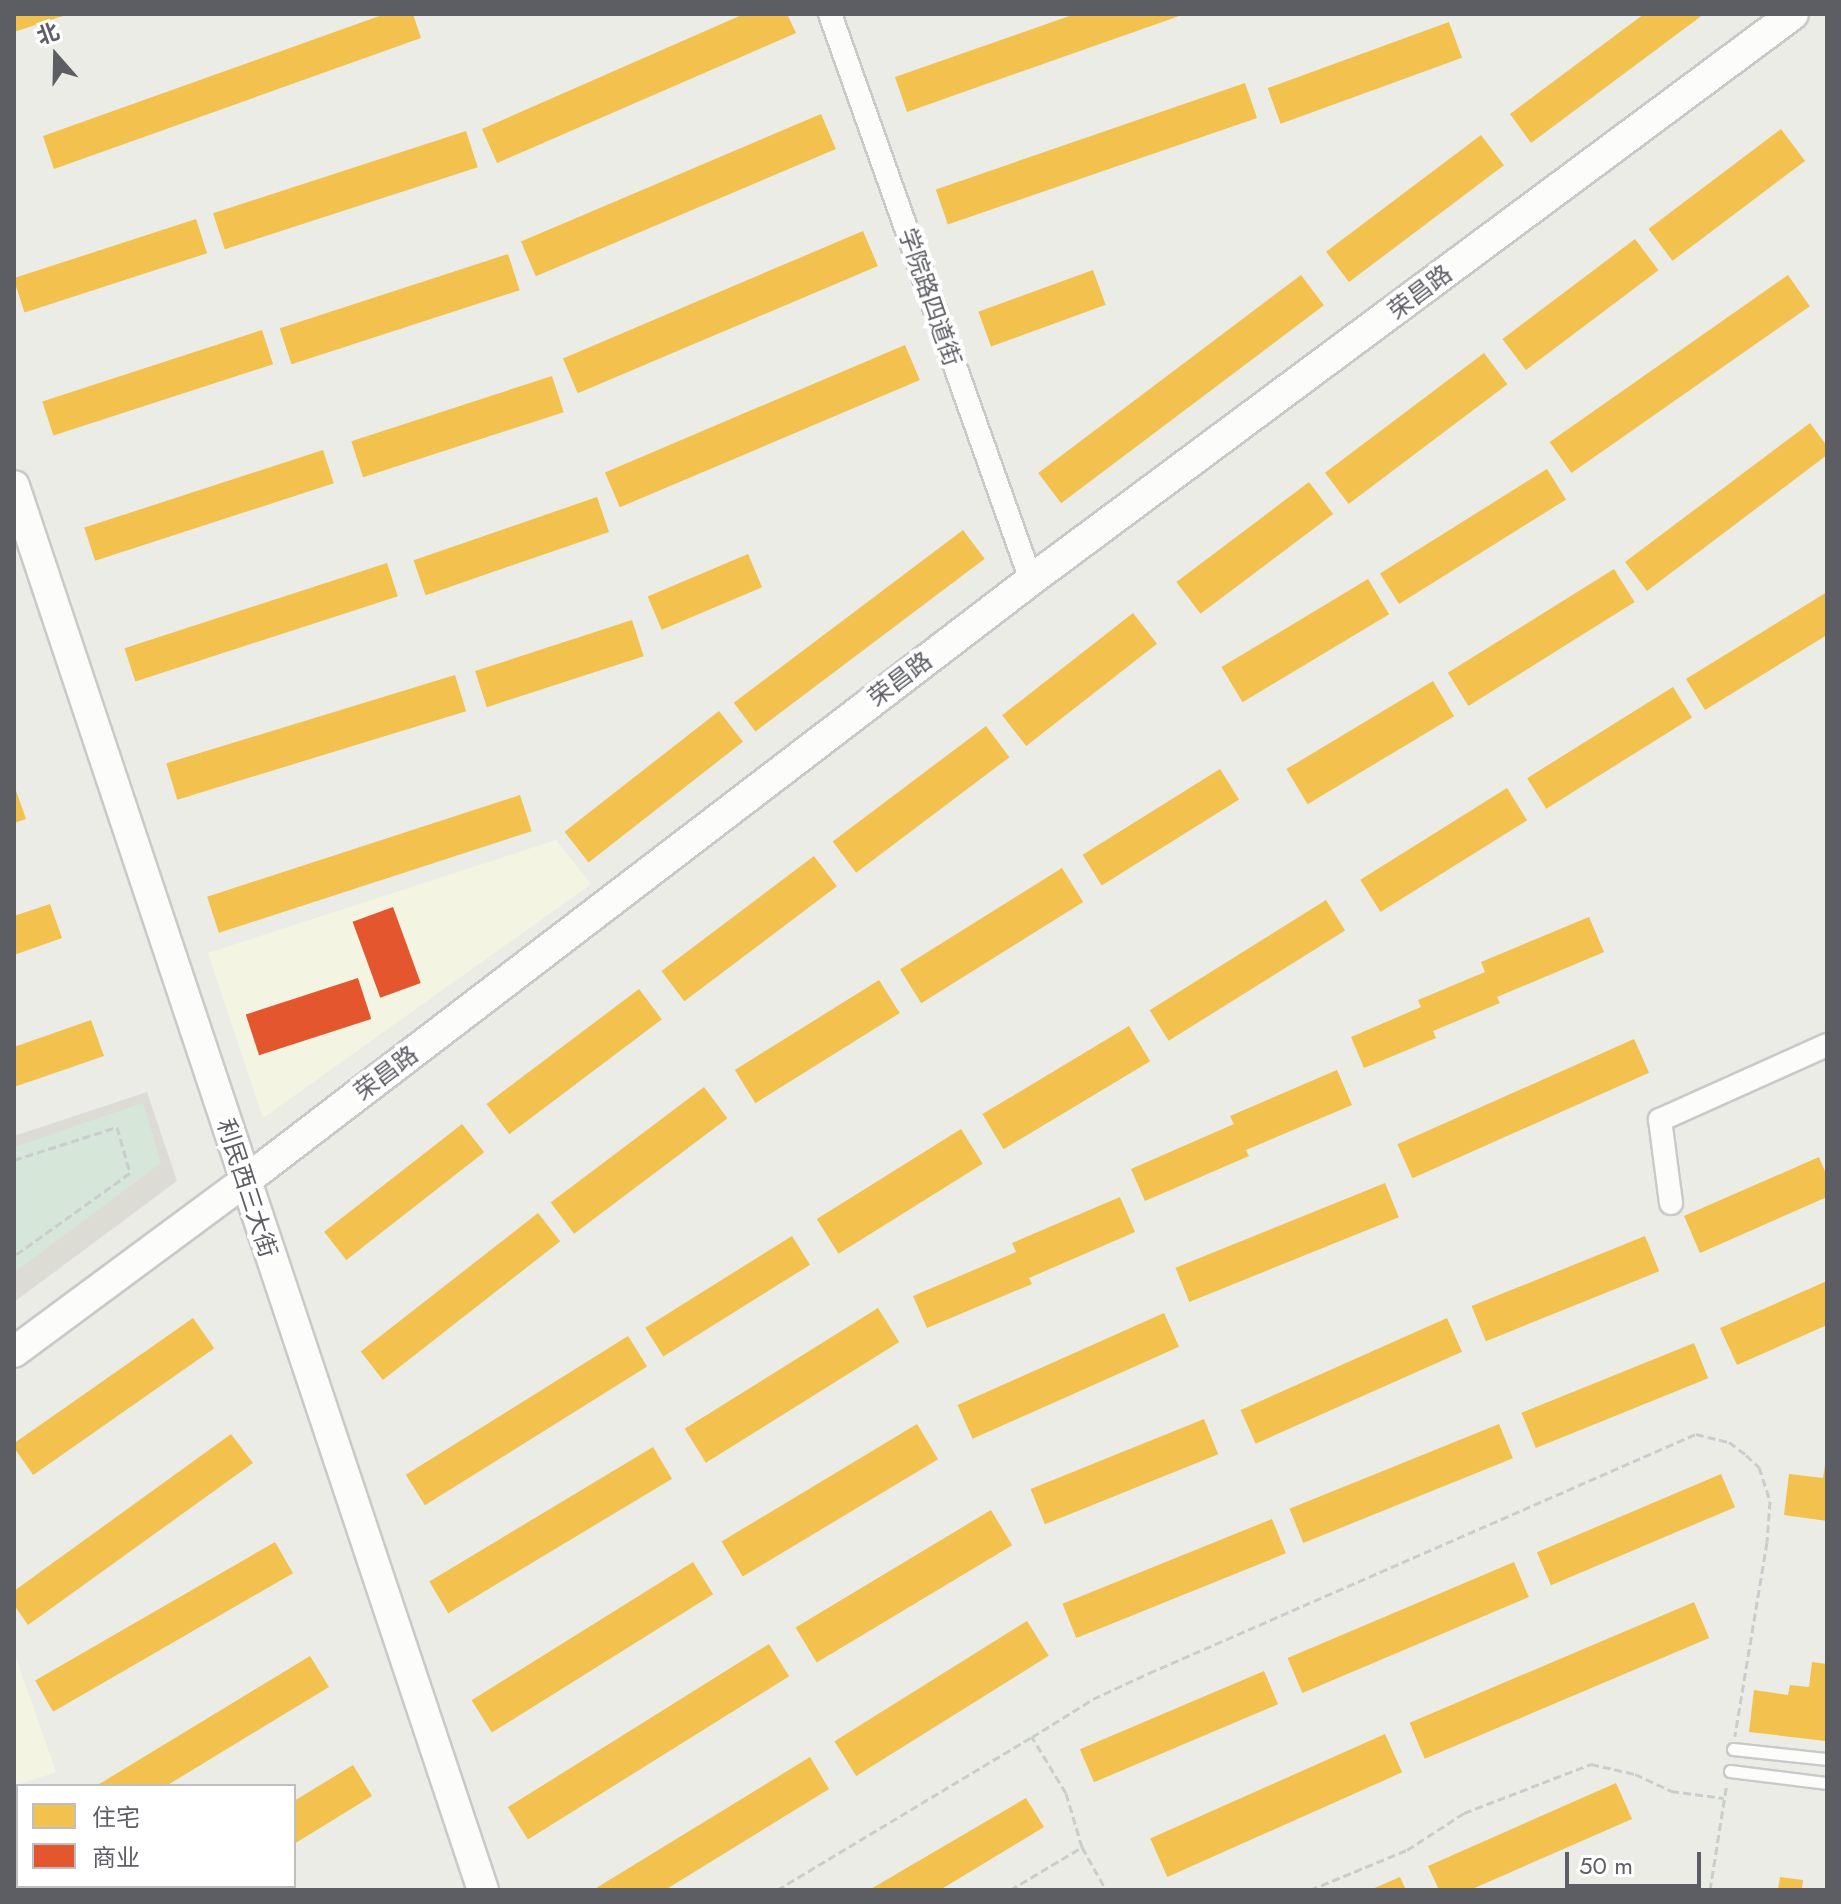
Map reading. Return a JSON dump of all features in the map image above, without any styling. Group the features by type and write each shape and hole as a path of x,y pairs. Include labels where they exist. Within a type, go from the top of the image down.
{"main road":[{"name":"荣昌路","path":"14,1352 240,1185 1031,580 1793,14"},
{"name":"利民西三大街","path":"14,486 473,1890"},
{"name":"利民西三大街","path":"14,534 483,1890"}],"street":[{"name":"学院路四道街","path":"830,14 1031,580"},
{"path":"1671,1203 1660,1120 1827,1045"}],"lane":[{"path":"1733,1749 1827,1759"},
{"path":"1730,1771 1827,1783"}],"path":[{"path":"14,1160 117,1127 130,1173 14,1256"},
{"path":"777,1890 1093,1699 1696,1434 1729,1442 1746,1455 1759,1467 1770,1501 1767,1542 1733,1749"},
{"path":"1032,1737 1066,1793 1082,1847 1106,1890"},
{"path":"1310,1890 1407,1850 1464,1813 1591,1764 1635,1774 1671,1791 1725,1798"},
{"path":"1710,1890 1730,1771"},
{"path":"1010,1890 1082,1847"}],"shaded area":[{"path":"556,840 591,884 263,1118 208,953"},
{"path":"147,1092 177,1181 14,1302 14,1136"},
{"path":"143,1103 161,1163 14,1273 14,1147"},
{"path":"14,1652 56,1772 14,1786"}],"building: 住宅":[{"path":"14,14 66,14 66,15 14,32"},
{"path":"385,14 413,14 421,38 54,169 43,136"},
{"path":"744,14 787,14 796,33 497,163 482,129"},
{"path":"1075,14 1185,14 907,112 895,77"},
{"path":"1644,14 1704,14 1531,143 1510,114"},
{"path":"1449,22 1462,58 1281,124 1268,88"},
{"path":"1245,83 1257,118 948,224 936,189"},
{"path":"821,114 836,149 536,276 521,241"},
{"path":"1781,129 1805,161 1672,261 1648,229"},
{"path":"466,131 478,167 225,249 213,213"},
{"path":"1481,135 1504,165 1349,282 1326,252"},
{"path":"196,219 207,253 25,313 14,278"},
{"path":"863,231 878,266 578,393 563,358"},
{"path":"1635,239 1658,270 1526,370 1502,339"},
{"path":"508,254 520,290 291,364 280,328"},
{"path":"1093,270 1106,305 991,346 978,312"},
{"path":"1301,275 1324,305 1061,503 1038,473"},
{"path":"1788,275 1810,306 1571,473 1550,442"},
{"path":"262,330 273,364 53,436 42,401"},
{"path":"905,345 920,380 620,507 605,472"},
{"path":"1484,353 1507,384 1349,504 1325,473"},
{"path":"552,376 564,412 363,477 351,441"},
{"path":"1810,423 1827,446 1827,455 1647,591 1625,562"},
{"path":"323,450 334,483 95,561 84,528"},
{"path":"1547,469 1566,500 1399,604 1380,573"},
{"path":"1309,482 1333,514 1200,614 1176,582"},
{"path":"597,497 609,532 426,595 414,560"},
{"path":"963,530 985,559 755,731 734,703"},
{"path":"748,554 762,587 662,630 648,597"},
{"path":"387,563 398,596 135,682 125,648"},
{"path":"1614,569 1635,602 1468,706 1448,673"},
{"path":"1368,579 1389,614 1243,702 1221,667"},
{"path":"1827,592 1827,635 1705,710 1686,679"},
{"path":"1133,613 1157,644 1026,746 1002,715"},
{"path":"632,620 644,656 487,707 475,671"},
{"path":"455,675 466,711 177,800 166,763"},
{"path":"1433,681 1454,716 1308,804 1286,769"},
{"path":"1673,687 1692,718 1546,809 1527,778"},
{"path":"719,711 743,742 589,862 565,832"},
{"path":"986,726 1009,757 856,873 833,842"},
{"path":"1220,769 1239,800 1102,885 1083,855"},
{"path":"14,785 26,819 14,823"},
{"path":"1507,788 1527,820 1380,912 1360,880"},
{"path":"520,795 532,831 219,933 207,897"},
{"path":"814,856 837,886 684,1001 661,971"},
{"path":"1062,868 1083,902 921,1003 900,969"},
{"path":"1326,900 1345,931 1169,1041 1150,1010"},
{"path":"50,904 62,938 14,955 14,916"},
{"path":"1589,917 1604,952 1497,997 1500,1003 1433,1031 1436,1038 1364,1068 1351,1037 1421,1007 1418,1000 1485,972 1481,962"},
{"path":"879,980 900,1013 755,1103 735,1070"},
{"path":"639,989 662,1019 509,1134 486,1104"},
{"path":"91,1020 104,1056 14,1087 14,1047"},
{"path":"1129,1026 1150,1061 1004,1149 982,1114"},
{"path":"1634,1039 1649,1073 1412,1178 1397,1144"},
{"path":"1337,1070 1352,1105 1246,1150 1249,1156 1145,1201 1131,1169 1234,1124 1230,1116"},
{"path":"704,1087 727,1118 574,1234 551,1203"},
{"path":"462,1124 484,1152 346,1260 324,1232"},
{"path":"961,1129 983,1164 839,1254 817,1219"},
{"path":"1819,1157 1827,1176 1827,1197 1700,1253 1684,1216"},
{"path":"1385,1183 1399,1217 1189,1302 1175,1268"},
{"path":"1120,1197 1135,1232 1029,1278 1032,1284 927,1328 913,1296 1016,1252 1012,1243"},
{"path":"538,1213 560,1241 383,1380 361,1352"},
{"path":"792,1236 810,1265 663,1357 645,1328"},
{"path":"1645,1236 1659,1271 1486,1341 1472,1306"},
{"path":"1827,1281 1827,1325 1737,1365 1720,1328"},
{"path":"878,1308 899,1342 706,1463 685,1429"},
{"path":"1164,1313 1179,1347 973,1439 958,1405"},
{"path":"193,1318 214,1348 33,1475 14,1443"},
{"path":"1447,1318 1462,1352 1256,1444 1241,1410"},
{"path":"628,1336 647,1367 425,1505 406,1475"},
{"path":"1694,1343 1708,1378 1536,1448 1522,1413"},
{"path":"1204,1419 1218,1454 1045,1524 1031,1489"},
{"path":"917,1424 938,1459 743,1577 722,1541"},
{"path":"1499,1424 1513,1458 1303,1543 1289,1509"},
{"path":"231,1434 253,1463 28,1625 14,1605 14,1591"},
{"path":"653,1447 672,1479 448,1613 429,1581"},
{"path":"1825,1465 1827,1521 1784,1515 1789,1474 1823,1478"},
{"path":"1721,1474 1735,1507 1551,1585 1537,1552"},
{"path":"991,1510 1012,1545 817,1663 796,1627"},
{"path":"1272,1519 1286,1553 1076,1638 1062,1604"},
{"path":"275,1542 293,1573 53,1712 35,1680"},
{"path":"693,1562 713,1594 492,1733 472,1700"},
{"path":"1514,1562 1529,1597 1302,1693 1288,1658"},
{"path":"1694,1602 1709,1638 1425,1759 1410,1723"},
{"path":"1027,1621 1049,1656 856,1776 834,1741"},
{"path":"769,1644 789,1676 528,1839 508,1807"},
{"path":"310,1656 329,1687 169,1784 99,1784"},
{"path":"1812,1662 1827,1664 1826,1741 1749,1732 1754,1690 1788,1695 1790,1685 1809,1687"},
{"path":"1264,1671 1278,1704 1094,1782 1080,1749"},
{"path":"1385,1734 1402,1772 1167,1877 1150,1839"},
{"path":"810,1757 829,1789 665,1890 593,1890"},
{"path":"353,1765 372,1796 296,1843 296,1800"},
{"path":"1616,1783 1632,1819 1470,1890 1439,1890 1428,1866"},
{"path":"1026,1798 1044,1827 940,1890 869,1890"},
{"path":"1400,1877 1406,1890 1370,1890"},
{"path":"1780,1877 1803,1880 1802,1890 1778,1890"},
{"path":"151,1888 221,1888 218,1890 148,1890"}],"building: 商业":[{"path":"393,907 421,983 380,998 353,922"},
{"path":"358,978 371,1019 259,1055 246,1014"}]}
